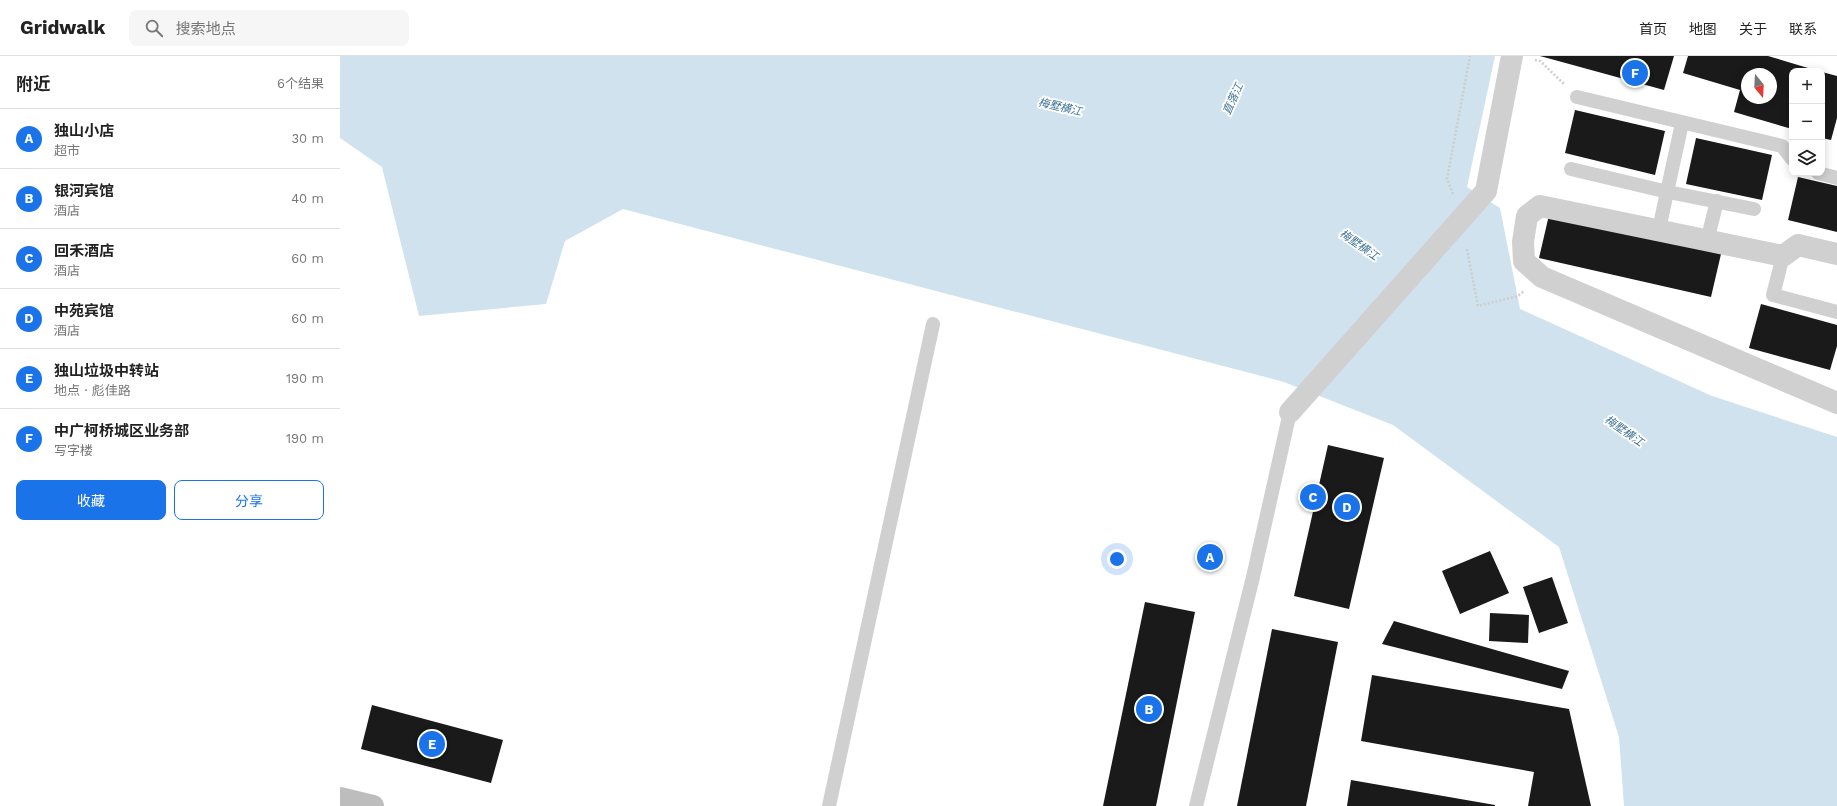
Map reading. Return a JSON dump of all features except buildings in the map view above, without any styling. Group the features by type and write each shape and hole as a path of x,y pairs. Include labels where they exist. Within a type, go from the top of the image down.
{"street":[{"path":"1290,412 1486,191 1512,56"},
{"path":"1837,254 1798,245 1783,256 1707,241 1659,229 1540,206 1527,216 1523,242 1524,260 1542,277 1837,403"},
{"path":"340,798 374,806"}],"lane":[{"path":"1577,98 1782,146 1789,155"},
{"path":"1659,229 1682,123"},
{"path":"1571,169 1668,192 1754,209"},
{"path":"1825,175 1837,178"},
{"path":"1707,241 1717,201"},
{"path":"1783,256 1773,296 1837,312"},
{"path":"829,806 933,324"},
{"path":"1196,806 1253,577 1290,412"}],"path":[{"path":"1533,59 1540,61 1577,98"}],"water":[{"path":"340,56 1495,56 1467,187 1500,208 1520,309 1712,396 1837,437 1837,806 1624,806 1619,737 1559,547 1393,425 1284,382 623,209 565,241 546,304 419,316 382,167 340,138"}],"place":[{"name":"中广柯桥城区业务部","path":"1635,73"},
{"name":"回禾酒店","path":"1313,497"},
{"name":"中苑宾馆","path":"1347,507"},
{"name":"独山小店","path":"1210,557"},
{"name":"银河宾馆","path":"1149,709"},
{"name":"独山垃圾中转站","path":"432,744"}],"water label":[{"name":"直落江","path":"1233,99"},
{"name":"梅墅横江","path":"1060,107"},
{"name":"梅墅横江","path":"1359,245"},
{"name":"梅墅横江","path":"1624,431"}]}
